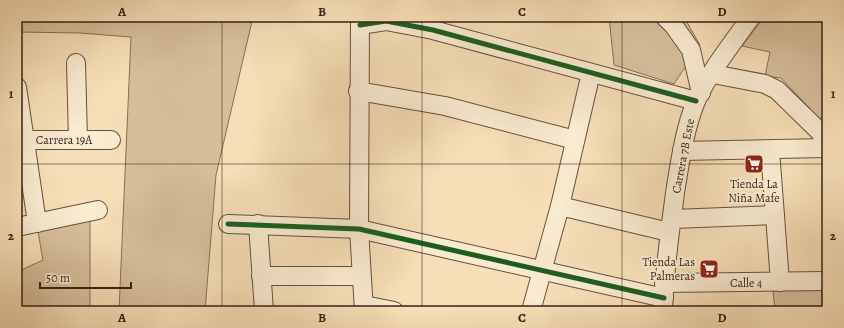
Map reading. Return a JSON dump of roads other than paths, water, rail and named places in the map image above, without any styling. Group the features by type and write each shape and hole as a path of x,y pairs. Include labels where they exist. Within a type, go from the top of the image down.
{"street":[{"path":"394,311 364,308 359,229 358,92 360,21 386,21 433,30 591,73 698,97 691,50 674,26 665,17"},
{"name":"Carrera 7B Este","path":"664,297 670,225 682,152 689,122 698,97 751,17"},
{"path":"76,63 78,140"},
{"path":"531,311 560,206 591,73"},
{"path":"713,74 765,84 777,90 820,132 827,145"},
{"path":"17,87 21,140 37,223"},
{"path":"358,92 444,106 575,140"},
{"name":"Carrera 19A","path":"21,140 111,140"},
{"path":"682,152 827,148"},
{"path":"770,150 780,282"},
{"path":"560,206 670,225 775,215"},
{"path":"17,227 98,210"},
{"name":"Calle 4","path":"228,224 359,229 664,297 780,282 827,282"},
{"path":"258,224 264,311"},
{"path":"261,276 361,276"}],"place":[{"name":"Tienda La Niña Mafe","path":"754,164"},
{"name":"Tienda Las Palmeras","path":"709,269"}]}
